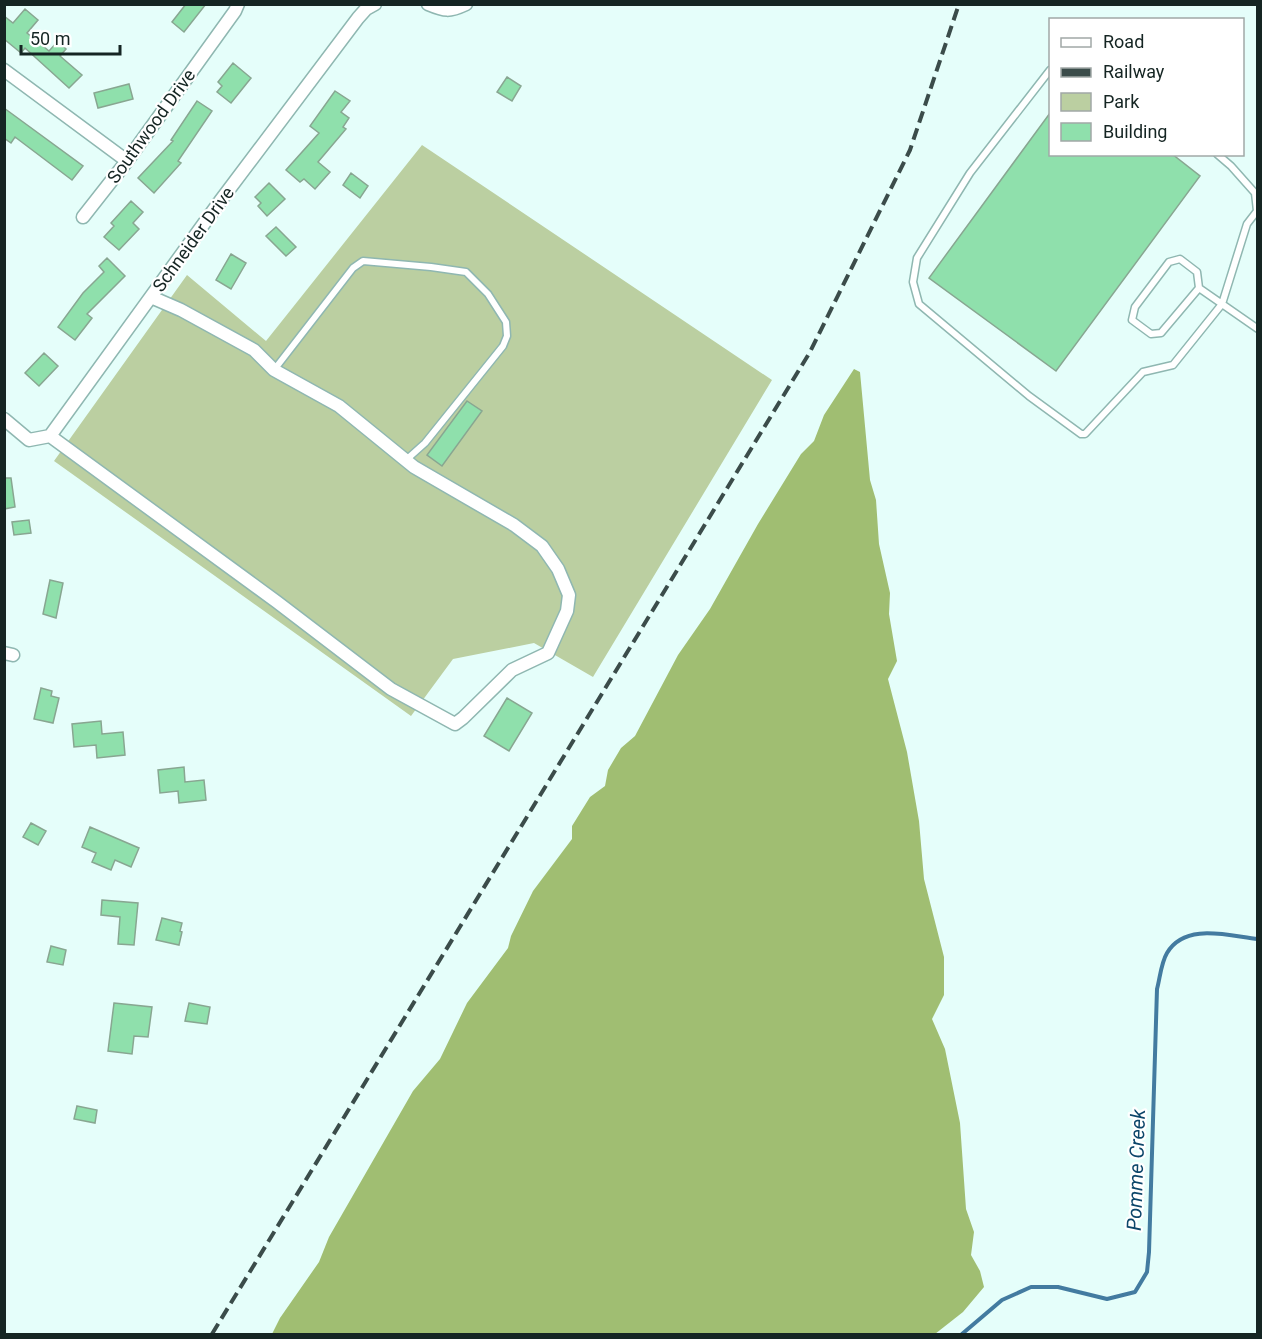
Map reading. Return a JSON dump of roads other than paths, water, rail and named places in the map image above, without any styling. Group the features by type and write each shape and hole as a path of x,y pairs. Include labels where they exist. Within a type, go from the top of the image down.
{"street":[{"name":"Southwood Drive","path":"83,217 127,161 238,4"},
{"name":"Schneider Drive","path":"50,436 358,18 366,9 375,4"},
{"path":"428,4 444,11 466,4"},
{"path":"4,70 127,161"},
{"path":"4,419 28,440 50,436 277,602 391,689 455,724 512,670 548,653 567,611 568,595 558,569 542,546 514,525 414,467 339,406 274,370 254,350 181,310 151,297"}],"lane":[{"path":"1049,71 970,173 917,258 913,282 919,304 1029,396 1081,434 1085,434 1143,372 1173,365 1222,304 1247,224 1257,211 1255,193 1231,165 1220,156"},
{"path":"1199,288 1161,333 1151,334 1132,320 1134,307 1169,262 1180,259 1197,272 1199,288 1257,329"},
{"path":"274,370 352,268 363,261 466,272 488,294 506,322 507,336 502,346 439,426 406,460"}],"waterway":[{"name":"Pomme Creek","path":"962,1334 1002,1300 1031,1287 1058,1287 1107,1299 1135,1292 1147,1272 1149,1252 1157,989 1163,961 1175,943 1196,934 1221,934 1258,939"}],"railway":[{"path":"212,1334 810,352 910,150 959,4"}]}
